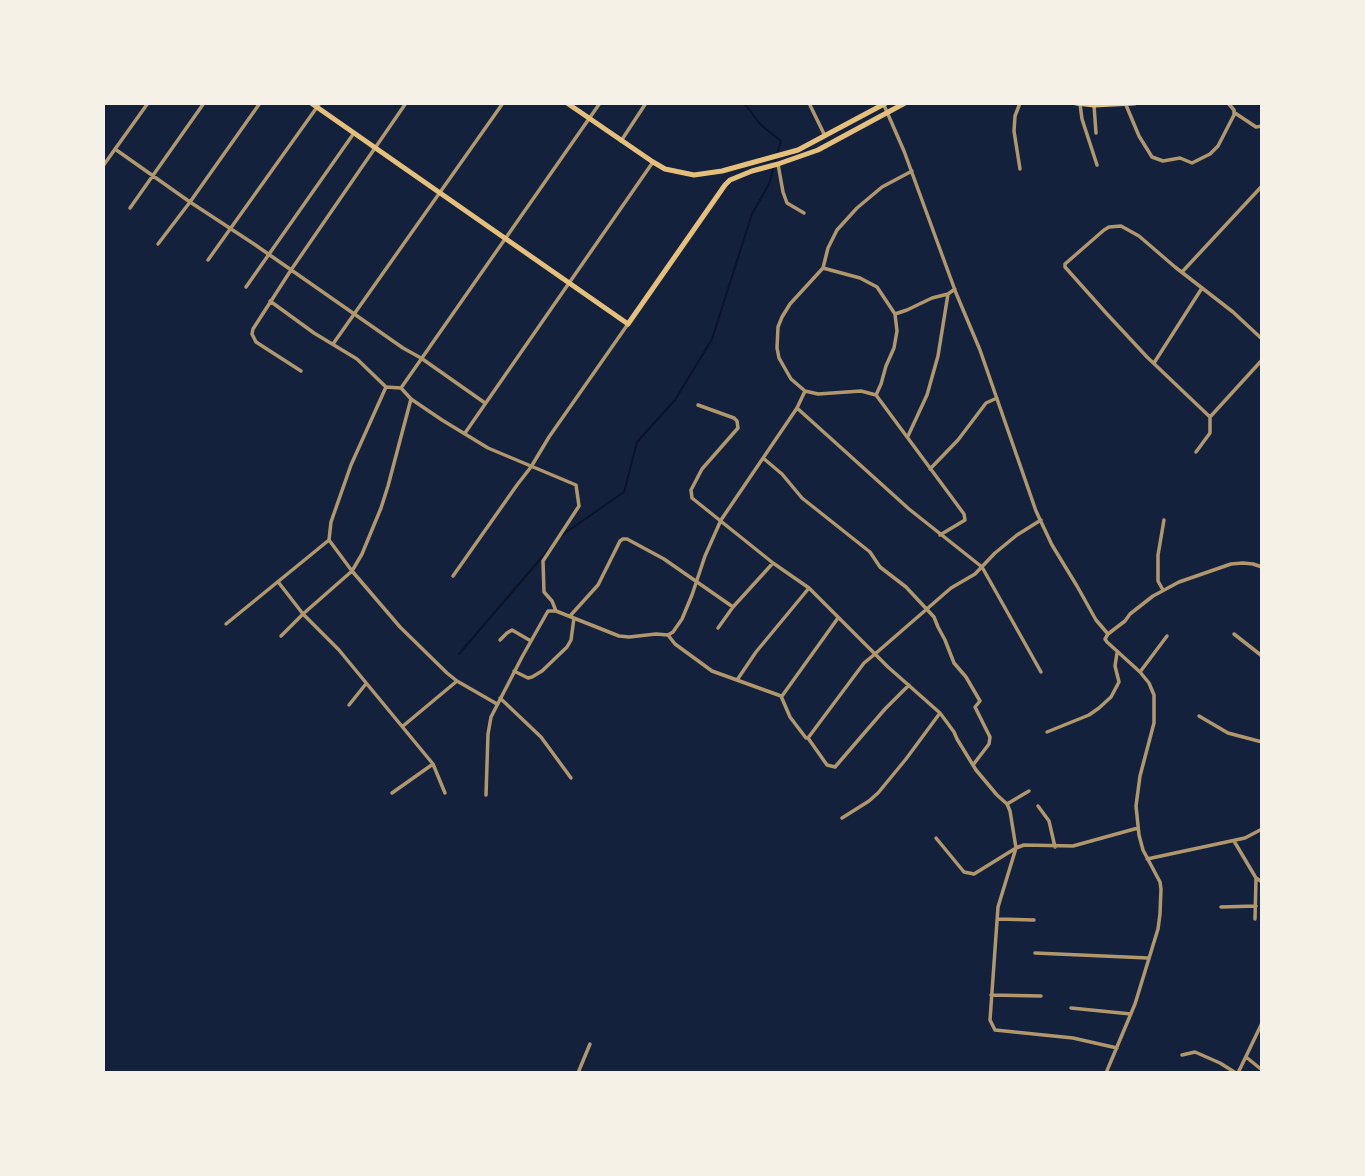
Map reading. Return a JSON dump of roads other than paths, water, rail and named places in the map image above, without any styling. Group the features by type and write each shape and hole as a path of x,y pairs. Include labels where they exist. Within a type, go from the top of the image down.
{"main road":[{"path":"567,103 653,162 685,174 722,171 798,150 884,104"},
{"path":"316,104 628,324 725,185 740,175 818,150 905,103"},
{"path":"1078,104 1134,103"},
{"path":"722,171 725,185"}],"street":[{"path":"103,166 148,103"},
{"path":"130,208 204,103"},
{"path":"158,244 260,103"},
{"path":"300,371 254,339 253,329 407,103"},
{"path":"333,344 503,103"},
{"path":"401,388 600,103"},
{"path":"621,141 646,103"},
{"path":"808,103 825,136"},
{"path":"1020,103 1015,116 1014,131 1020,169"},
{"path":"1228,103 1235,113 1256,127 1262,126"},
{"path":"208,260 316,104"},
{"path":"884,104 980,350 1041,520 1052,545 1096,620 1108,634"},
{"path":"1078,104 1097,165"},
{"path":"1094,105 1096,133"},
{"path":"1126,105 1152,158 1163,161 1180,158 1192,163 1204,158 1218,146 1235,113"},
{"path":"246,286 354,133"},
{"path":"115,149 485,402"},
{"path":"465,433 653,162"},
{"path":"778,164 783,192 788,203 804,213"},
{"path":"912,172 882,187 836,230 823,268 790,304 778,327 776,341 779,358 791,379 805,391 818,394 861,391 876,395 964,514 965,520 940,535"},
{"path":"1182,272 1262,186"},
{"path":"1210,417 1154,363 1065,264 1104,230 1117,226 1125,228 1139,236 1233,312 1262,339"},
{"path":"823,268 860,278 877,287 895,314 897,331 894,348 876,395"},
{"path":"1154,363 1202,288"},
{"path":"895,314 955,289"},
{"path":"908,436 927,394 938,356 948,294"},
{"path":"270,301 314,333 357,359 386,387 401,388 411,399 488,448 576,485 579,506 543,561 544,592 552,601 555,611"},
{"path":"453,576 628,324"},
{"path":"1196,452 1210,433 1210,417 1262,360"},
{"path":"1257,364 1262,368"},
{"path":"226,624 328,540 331,522 351,465 386,387"},
{"path":"486,795 491,717 548,611 555,611 619,636 668,635 673,632 682,619 721,520 797,408 805,391"},
{"path":"930,469 958,440 986,402 997,398"},
{"path":"281,636 352,572 362,554 396,461 411,399"},
{"path":"698,405 734,418 738,428 702,469 691,493 692,498 809,588 888,667 940,713 973,765 1007,804 1016,848 998,907 990,1020 995,1030 1073,1038 1117,1048"},
{"path":"797,408 940,535 982,567 1041,672"},
{"path":"762,457 782,474 802,498 870,552 880,567 906,587 934,617 954,663 980,701 975,707 991,740 973,765"},
{"path":"808,738 864,663 951,588 975,574 1017,535 1041,520"},
{"path":"1163,590 1158,581 1158,567 1164,520"},
{"path":"514,671 528,678 532,677 567,647 571,640 572,617 598,585 623,539 664,559 733,607"},
{"path":"328,540 400,627 457,681 497,704"},
{"path":"718,628 733,607 774,563"},
{"path":"1106,1073 1131,1014 1158,929 1161,889 1140,842 1136,806 1138,785 1154,723 1153,690 1140,672 1105,639 1153,596 1179,582 1231,564 1243,563 1262,567"},
{"path":"279,583 303,614 339,650 403,726 433,764 445,793"},
{"path":"737,680 756,652 809,588"},
{"path":"781,696 838,618"},
{"path":"500,640 512,630 531,640"},
{"path":"1234,634 1262,656"},
{"path":"668,635 675,644 702,665 727,678 781,696 790,718 804,737 808,738 827,765 835,767 909,685"},
{"path":"1140,672 1167,636"},
{"path":"1047,732 1089,715 1111,697 1119,682 1115,666 1117,653"},
{"path":"403,726 457,681"},
{"path":"349,705 366,684"},
{"path":"500,698 541,737 571,778"},
{"path":"842,818 878,793 940,713"},
{"path":"1199,716 1228,733 1262,741"},
{"path":"392,793 433,764"},
{"path":"1007,804 1029,791"},
{"path":"1038,806 1049,821 1055,847"},
{"path":"936,838 964,872 974,874 1016,848 1030,845 1073,846 1138,828"},
{"path":"1147,859 1234,841 1262,829"},
{"path":"1234,841 1256,878 1262,882"},
{"path":"1255,919 1256,878"},
{"path":"1221,906 1256,906"},
{"path":"998,919 1034,920"},
{"path":"1035,953 1149,958"},
{"path":"991,995 1041,996"},
{"path":"1071,1008 1131,1014"},
{"path":"1182,1055 1195,1052 1237,1073 1262,1023"},
{"path":"578,1073 590,1044"},
{"path":"1245,1057 1262,1070"}],"waterway":[{"path":"744,103 761,125 781,141 777,154"},
{"path":"562,535 624,492 637,442 675,400 712,339 752,214 769,184 776,159"},
{"path":"459,654 549,549"}]}
